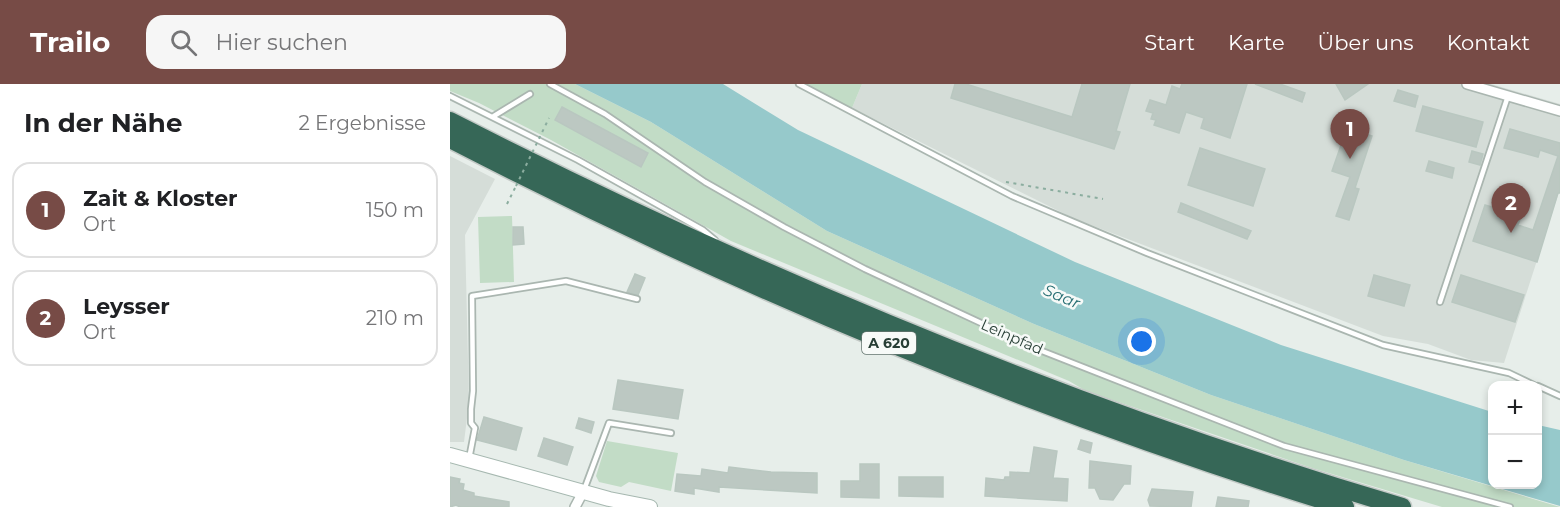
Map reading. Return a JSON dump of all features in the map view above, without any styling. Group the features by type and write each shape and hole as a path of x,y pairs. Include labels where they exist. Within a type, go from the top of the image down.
{"highway":[{"name":"A 620","path":"450,121 737,260 877,321 1068,396 1249,459 1402,507"},
{"name":"A 620","path":"450,139 664,244 870,335 1073,414 1345,507"}],"street":[{"path":"1467,84 1560,111"},
{"path":"1508,96 1511,84"},
{"path":"450,455 583,492 650,507"},
{"path":"575,507 583,492"}],"lane":[{"name":"Leinpfad","path":"550,84 605,114 685,170 784,226 865,269 1037,349 1284,446 1510,507"},
{"path":"799,84 1012,196 1147,253 1383,345 1509,373 1526,381"},
{"path":"494,116 530,94"},
{"path":"450,96 494,116 703,230 737,260"},
{"path":"1440,302 1508,96"},
{"path":"469,459 476,428 471,423 472,296 566,281 636,299"},
{"path":"1542,388 1560,396"},
{"path":"583,492 609,423 671,433"}],"path":[{"path":"507,204 549,118"},
{"path":"1005,182 1102,199"}],"shaded area":[{"path":"862,84 1491,84 1560,104 1560,189 1504,363 1471,360 1428,344 1383,336 1075,219 852,108"},
{"path":"450,156 495,179 465,235 469,402 464,442 450,442"}],"green space":[{"path":"450,84 575,84 651,122 827,231 1034,324 1211,395 1404,460 1488,485 1488,489 1500,489 1560,507 1442,507 1312,468 1086,391 1069,381 731,241 551,140 479,103 450,91"},
{"path":"805,84 862,84 852,108"},
{"path":"512,216 514,282 480,283 478,217"},
{"path":"607,441 678,453 671,491 629,482 621,487 599,482 596,476"}],"water":[{"name":"Saar","path":"575,84 723,84 798,130 1075,262 1281,345 1488,411 1488,485 1404,460 1211,395 1034,324 827,231 651,122"},
{"path":"1542,426 1560,430 1560,506 1502,489 1542,489"}],"building":[{"path":"955,84 966,84 1072,117 1082,84 1130,84 1116,131 1120,132 1114,149 951,98"},
{"path":"1182,84 1247,84 1230,138 1201,128 1204,118 1186,112 1179,133 1154,125 1156,120 1151,119 1153,113 1146,111 1150,100 1166,105 1172,86 1180,89"},
{"path":"1255,84 1280,84 1305,93 1302,102"},
{"path":"1336,84 1368,84 1345,100"},
{"path":"1398,90 1418,96 1415,107 1394,101"},
{"path":"1423,106 1483,122 1476,147 1416,131"},
{"path":"562,107 648,153 641,167 555,120"},
{"path":"1347,128 1372,136 1355,188 1359,189 1349,220 1336,216 1350,177 1332,171"},
{"path":"1510,129 1560,143 1560,193 1558,193 1537,262 1473,241 1485,205 1521,216 1518,225 1533,230 1558,156 1540,150 1538,157 1504,148"},
{"path":"1200,148 1265,169 1253,206 1188,185"},
{"path":"1472,151 1483,154 1480,165 1469,162"},
{"path":"1429,161 1454,168 1452,178 1426,171"},
{"path":"1181,203 1251,231 1247,239 1178,212"},
{"path":"513,227 523,227 524,244 513,245"},
{"path":"635,274 645,278 638,295 627,292"},
{"path":"1374,275 1410,285 1404,306 1368,296"},
{"path":"1461,275 1524,295 1515,322 1452,302"},
{"path":"618,380 683,390 678,419 613,409"},
{"path":"484,417 522,428 516,450 477,440"},
{"path":"579,418 594,422 591,433 576,428"},
{"path":"544,438 573,447 567,465 538,456"},
{"path":"1081,440 1092,443 1090,453 1078,449"},
{"path":"1034,447 1057,451 1053,478 1068,479 1067,501 985,496 986,478 1004,480 1005,477 1010,477 1010,472 1030,473"},
{"path":"1090,461 1131,466 1130,484 1124,484 1113,500 1100,499 1095,488 1089,488"},
{"path":"860,464 879,464 879,498 841,497 841,481 860,481"},
{"path":"729,467 771,472 817,473 817,493 719,487 719,492 694,488 694,494 675,491 677,474 701,476 702,469 728,473"},
{"path":"450,477 460,479 459,483 464,484 463,490 474,493 474,496 509,502 509,507 460,507 456,505 450,507"},
{"path":"899,477 943,477 943,497 899,496"},
{"path":"1152,489 1193,492 1191,507 1150,506 1148,500"},
{"path":"1218,497 1249,501 1248,507 1216,507"}],"place":[{"name":"Zait & Kloster","path":"1350,159"},
{"name":"Leysser","path":"1511,233"}]}
